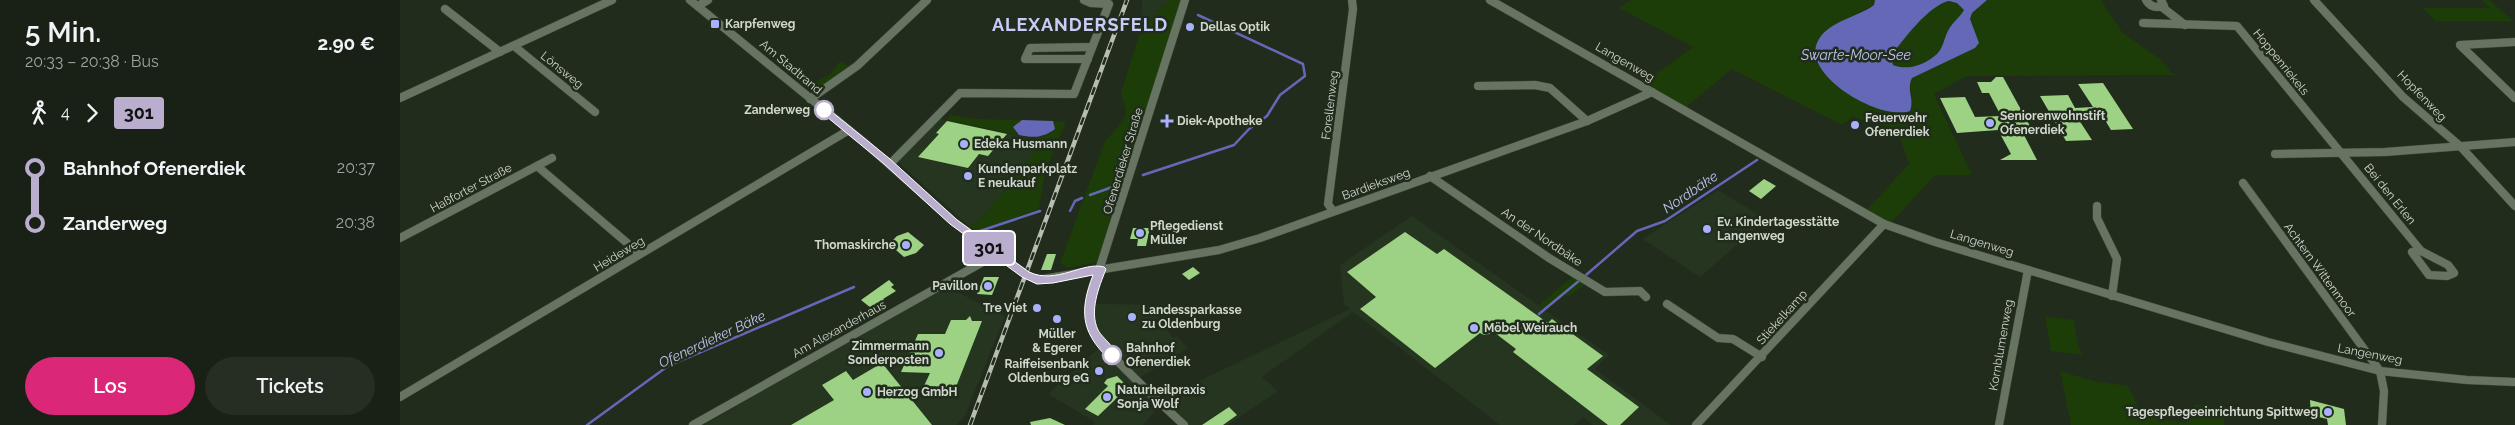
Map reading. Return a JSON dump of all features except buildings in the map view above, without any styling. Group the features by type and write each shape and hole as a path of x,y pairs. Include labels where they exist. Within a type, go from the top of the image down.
{"street":[{"path":"400,98 612,0"},
{"name":"Am Stadtrand","path":"690,0 890,164 935,206 996,254 1037,280 1053,280 1100,269"},
{"path":"698,6 708,0"},
{"path":"810,99 840,81 856,68 926,0"},
{"path":"890,164 960,93 1074,94 1108,4 1084,0"},
{"name":"Ofenerdieker Straße","path":"1184,425 1102,345 1091,329 1089,308 1093,289 1185,0"},
{"name":"Forellenweg","path":"1333,211 1328,204 1353,9 1352,0"},
{"name":"Langenweg","path":"1490,0 1884,224 1935,242 2268,342 2380,370 2467,380 2515,382"},
{"path":"2146,0 2151,5 2162,3 2185,25"},
{"name":"Hopfenweg","path":"2314,0 2403,97 2432,124 2461,147 2515,206"},
{"path":"445,9 500,52"},
{"name":"Hoppenriekels","path":"2143,23 2237,26 2341,153"},
{"path":"2515,42 2460,45 2515,98"},
{"name":"Lönsweg","path":"514,46 595,112"},
{"path":"1088,59 1025,59 1030,48 1092,47"},
{"path":"1478,86 1535,85 1550,88 1587,121"},
{"name":"Bardieksweg","path":"1100,269 1219,250 1260,238 1587,121 1652,92"},
{"name":"Heideweg","path":"400,397 849,130"},
{"path":"2275,154 2461,147 2515,142"},
{"name":"Bei den Erlen","path":"2341,153 2421,251 2448,265 2454,273 2447,276 2430,275 2412,252 2421,251"},
{"name":"Haßforter Straße","path":"400,238 552,158"},
{"path":"538,166 640,254"},
{"name":"An der Nordbäke","path":"1430,176 1549,258 1605,292 1640,292 1646,297"},
{"name":"Achtern Wittenmoor","path":"2242,183 2380,370"},
{"path":"2097,206 2097,218 2118,259 2112,296"},
{"name":"Stiekelkamp","path":"1699,422 1762,357 1884,224"},
{"name":"Am Alexanderhaus","path":"693,425 996,254"},
{"name":"Kornblumenweg","path":"1999,425 2028,270"},
{"path":"1667,304 1718,338 1724,340 1733,339 1762,357"},
{"path":"2380,370 2384,381 2382,425"},
{"path":"1699,422 1710,425"}],"shaded area":[{"path":"1142,0 1169,0 1141,29"},
{"path":"936,118 1044,141 983,217 969,226 898,162"},
{"name":"Ev. Kindertagesstätte Langenweg","path":"1718,190 1766,219 1700,277 1643,239"},
{"path":"1412,216 1609,355 1595,369 1671,425 1593,425 1583,417 1574,425 1500,425 1353,312 1262,377 1278,391 1228,425 1184,425 1162,403 1143,425 1093,425 1095,422 1048,394 1102,345 1093,328 1093,304 1190,305 1190,308 1162,322 1173,338 1177,336 1188,348 1138,379 1159,400 1350,309 1344,304 1340,265"},
{"path":"945,286 1005,316 965,416 956,425 704,425"}],"green space":[{"path":"1169,0 1181,0 1104,261 1068,268 1060,263 1105,141 1123,121 1126,111 1121,93 1141,29"},
{"path":"1631,0 1875,0 1874,5 1843,21 1912,98 1909,84 1913,77 1975,48 1978,43 1970,19 1972,13 1987,0 2101,0 2122,32 2161,60 2174,75 1967,76 1934,94 1972,175 1935,175 1889,225 1864,213 1909,164 1897,130 1852,117 1842,125 1732,69 1685,108 1643,83 1693,47 1619,8"},
{"path":"2482,0 2490,0 2513,21 2435,21 2423,8 2490,8"},
{"path":"1949,1 1957,2 1964,10 1949,29 1937,54 1916,66 1898,67 1893,65 1891,56 1902,41 1933,9"},
{"path":"840,61 852,68 814,92 807,86 831,74"},
{"path":"951,115 977,119 1022,120 1017,124 1015,132 1019,135 947,120"},
{"path":"1053,121 1066,122 1045,172 1039,209 977,231 969,226 983,217 1043,141 1032,138 1043,136 1055,129"},
{"path":"1576,274 1588,282 1568,297 1562,294 1544,309 1539,305"},
{"path":"2045,316 2074,320 2078,347 2080,347 2082,355 2051,351"},
{"path":"2060,371 2094,381 2128,386 2143,416 2186,423 2195,404 2225,411 2224,425 2071,425"}],"water":[{"name":"Swarte-Moor-See","path":"1875,0 1987,0 1972,13 1970,19 1979,43 1975,48 1912,78 1910,82 1912,102 1910,111 1897,112 1880,109 1862,102 1845,92 1830,80 1820,66 1815,52 1819,39 1830,28 1874,5","holes":["1949,1 1957,3 1964,10 1949,29 1937,54 1916,66 1898,67 1893,65 1891,56 1925,16 1941,4"]},
{"path":"1022,120 1053,121 1055,129 1038,137 1019,135 1013,127"}],"waterway":[{"name":"Ofenerdieker Bäke","path":"1143,175 1234,145 1249,129 1267,116 1280,95 1305,76 1303,64 1198,15"},
{"name":"Nordbäke","path":"1586,275 1637,231 1665,221 1757,160"},
{"name":"Ofenerdieker Bäke","path":"1090,195 1118,185"},
{"name":"Ofenerdieker Bäke","path":"1070,211 1075,201 1082,198"},
{"name":"Ofenerdieker Bäke","path":"977,232 1040,211"},
{"name":"Nordbäke","path":"1539,314 1580,280"},
{"name":"Ofenerdieker Bäke","path":"587,425 668,366 854,287"}],"railway":[{"path":"970,425 1127,0"}],"bus line":[{"name":"301","path":"824,110 865,142 926,199 954,222 1026,274 1037,280 1053,280 1100,269 1089,308 1091,329 1112,355"}],"place":[{"name":"Karpfenweg","path":"715,24"},
{"name":"Dellas Optik","path":"1190,27"},
{"name":"Zanderweg","path":"824,110"},
{"name":"Diek-Apotheke","path":"1167,121"},
{"name":"Seniorenwohnstift Ofenerdiek","path":"1990,123"},
{"name":"Feuerwehr Ofenerdiek","path":"1855,125"},
{"name":"Edeka Husmann","path":"964,144"},
{"name":"Kundenparkplatz E neukauf","path":"968,176"},
{"name":"Ev. Kindertagesstätte Langenweg","path":"1707,229"},
{"name":"Pflegedienst Müller","path":"1140,233"},
{"name":"Thomaskirche","path":"906,245"},
{"name":"Pavillon","path":"988,286"},
{"name":"Tre Viet","path":"1037,308"},
{"name":"Landessparkasse zu Oldenburg","path":"1132,317"},
{"name":"Müller & Egerer","path":"1057,319"},
{"name":"Möbel Weirauch","path":"1474,328"},
{"name":"Zimmermann Sonderposten","path":"939,353"},
{"name":"Bahnhof Ofenerdiek","path":"1112,355"},
{"name":"Raiffeisenbank Oldenburg eG","path":"1099,371"},
{"name":"Herzog GmbH","path":"867,392"},
{"name":"Naturheilpraxis Sonja Wolf","path":"1107,397"},
{"name":"Tagespflegeeinrichtung Spittweg","path":"2328,412"}],"district":[{"name":"ALEXANDERSFELD","path":"1080,24"}]}
